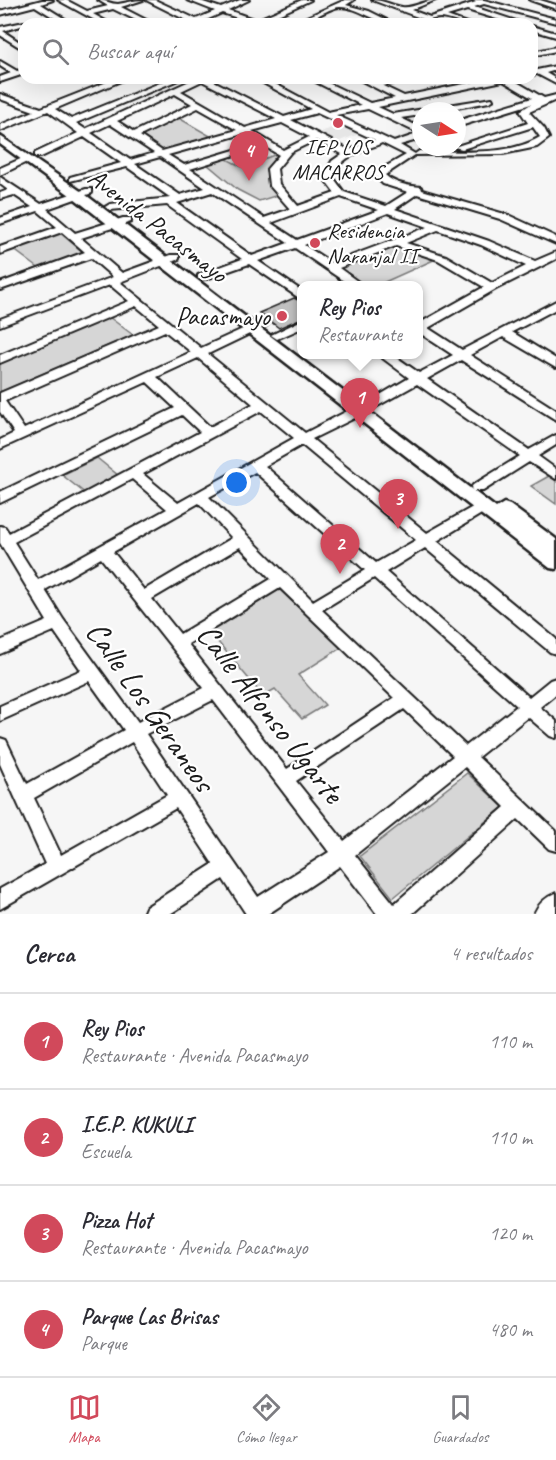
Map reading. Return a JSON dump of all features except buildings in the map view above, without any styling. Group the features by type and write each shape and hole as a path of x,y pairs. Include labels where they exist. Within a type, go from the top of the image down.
{"main road":[{"name":"Avenida Pacasmayo","path":"0,128 33,157 297,357"},
{"name":"Avenida Pacasmayo","path":"0,139 73,179 83,193 110,207 121,222"},
{"name":"Avenida Pacasmayo","path":"168,259 202,277 257,326 277,335 297,350"},
{"name":"Avenida Pacasmayo","path":"300,359 364,408 478,488 556,548"},
{"name":"Avenida Pacasmayo","path":"308,359 483,507 556,563"}],"street":[{"path":"2,12 50,0"},
{"path":"61,0 95,18"},
{"path":"101,0 138,18"},
{"path":"88,13 140,0"},
{"path":"149,0 184,18"},
{"path":"204,18 246,0"},
{"path":"260,18 298,0"},
{"path":"264,18 308,0"},
{"path":"309,18 351,0"},
{"path":"376,0 427,18"},
{"path":"404,10 433,0"},
{"path":"533,0 556,8"},
{"path":"195,1 237,18"},
{"path":"433,18 469,8 480,1 556,21"},
{"path":"36,4 59,18"},
{"path":"339,5 368,18"},
{"path":"469,8 502,18"},
{"path":"538,15 556,8"},
{"path":"2,12 18,21"},
{"path":"121,18 132,15"},
{"path":"440,16 446,18"},
{"path":"267,17 271,18"},
{"path":"1,32 18,26"},
{"path":"538,30 556,35"},
{"path":"1,32 18,44"},
{"path":"0,46 15,42"},
{"path":"538,48 546,50"},
{"path":"538,52 556,49"},
{"path":"0,63 18,72"},
{"path":"538,71 556,68"},
{"path":"538,73 556,82"},
{"path":"0,80 18,74"},
{"path":"0,119 92,84"},
{"path":"0,128 106,84"},
{"path":"69,123 165,84"},
{"path":"0,172 190,84"},
{"path":"214,84 350,154"},
{"path":"269,84 318,110 412,154 385,168 380,174 381,178 504,217 556,241"},
{"path":"324,84 412,128"},
{"path":"375,85 380,84"},
{"path":"329,114 476,84"},
{"path":"515,84 540,100 556,106"},
{"path":"375,85 403,99"},
{"path":"466,86 506,108"},
{"path":"176,91 284,154"},
{"path":"0,96 31,107 45,109 69,123 125,163 249,260 297,294"},
{"path":"466,121 506,108 556,97"},
{"path":"128,100 142,106"},
{"path":"466,104 489,100"},
{"path":"466,152 509,150 527,146 545,138 541,129 524,111 540,100"},
{"path":"133,136 199,104"},
{"path":"73,179 318,110"},
{"path":"339,112 352,121 412,150"},
{"path":"393,117 412,114"},
{"path":"111,120 158,154 353,281"},
{"path":"466,146 534,124"},
{"path":"296,210 274,185 272,169 284,154 316,137"},
{"path":"398,143 412,137"},
{"path":"382,140 338,160 329,171 330,183 341,194 387,212 484,243 536,266"},
{"path":"182,169 266,143"},
{"path":"416,156 391,170 389,174 393,180 416,190 502,212 556,236"},
{"path":"0,180 40,208 92,254 136,302 165,327 556,648"},
{"path":"110,207 174,201 212,189"},
{"path":"202,277 387,212 416,190"},
{"path":"0,196 16,191"},
{"path":"0,221 83,193"},
{"path":"263,222 341,194"},
{"path":"72,237 121,222"},
{"path":"331,267 438,227"},
{"path":"0,251 62,229"},
{"path":"396,243 442,258 492,287"},
{"path":"0,287 92,254"},
{"path":"423,325 556,255"},
{"path":"0,322 168,259"},
{"path":"0,359 136,302"},
{"path":"36,588 303,439 464,357 556,304"},
{"path":"277,335 297,325"},
{"path":"0,445 257,326"},
{"path":"0,398 165,327"},
{"path":"423,330 556,416"},
{"path":"505,333 555,362"},
{"path":"390,359 556,475"},
{"path":"149,377 209,433"},
{"path":"0,403 22,435"},
{"path":"3,535 133,473 262,405"},
{"path":"0,498 183,409"},
{"path":"478,488 556,439"},
{"path":"256,465 556,731"},
{"path":"133,473 177,509"},
{"path":"200,496 280,580 404,700 555,839"},
{"path":"311,609 483,507"},
{"name":"Calle Los Geraneos","path":"3,535 57,623 135,732 256,912"},
{"path":"142,598 241,540"},
{"name":"Calle Alfonso Ugarte","path":"104,551 179,642 214,691 389,914"},
{"path":"179,642 280,580"},
{"path":"0,648 57,623"},
{"path":"0,714 92,672"},
{"path":"256,912 342,854 556,685"},
{"path":"25,794 135,732 214,691"},
{"path":"284,780 404,700"},
{"path":"0,745 25,794 57,868"},
{"path":"0,900 179,797"},
{"path":"398,914 518,807"},
{"path":"153,914 226,867"},
{"path":"544,914 556,902"}],"shaded area":[{"path":"177,117 212,137 159,152 136,136"},
{"path":"342,124 362,133 334,143 316,134"},
{"path":"277,154 280,155 270,169 278,195 259,201 238,190 207,164 225,158 242,167"},
{"path":"59,232 85,254 41,270 13,249"},
{"path":"397,245 438,258 387,281 356,281 335,267"},
{"path":"109,317 133,335 0,392 0,361"},
{"path":"97,458 119,476 86,494 62,475"},
{"path":"549,476 556,481 556,504 531,486"},
{"path":"278,588 341,648 298,675 325,705 302,719 275,689 263,696 208,630"},
{"path":"467,773 503,807 393,898 360,856"}],"place":[{"name":"IEP LOS MACARROS","path":"338,123"},
{"name":"Parque Las Brisas","path":"249,181"},
{"name":"Residencia Naranjal II","path":"315,243"},
{"name":"Pacasmayo","path":"282,316"},
{"name":"Rey Pios","path":"360,428"},
{"name":"Pizza Hot","path":"398,529"},
{"name":"I.E.P. KUKULI","path":"340,574"}]}
